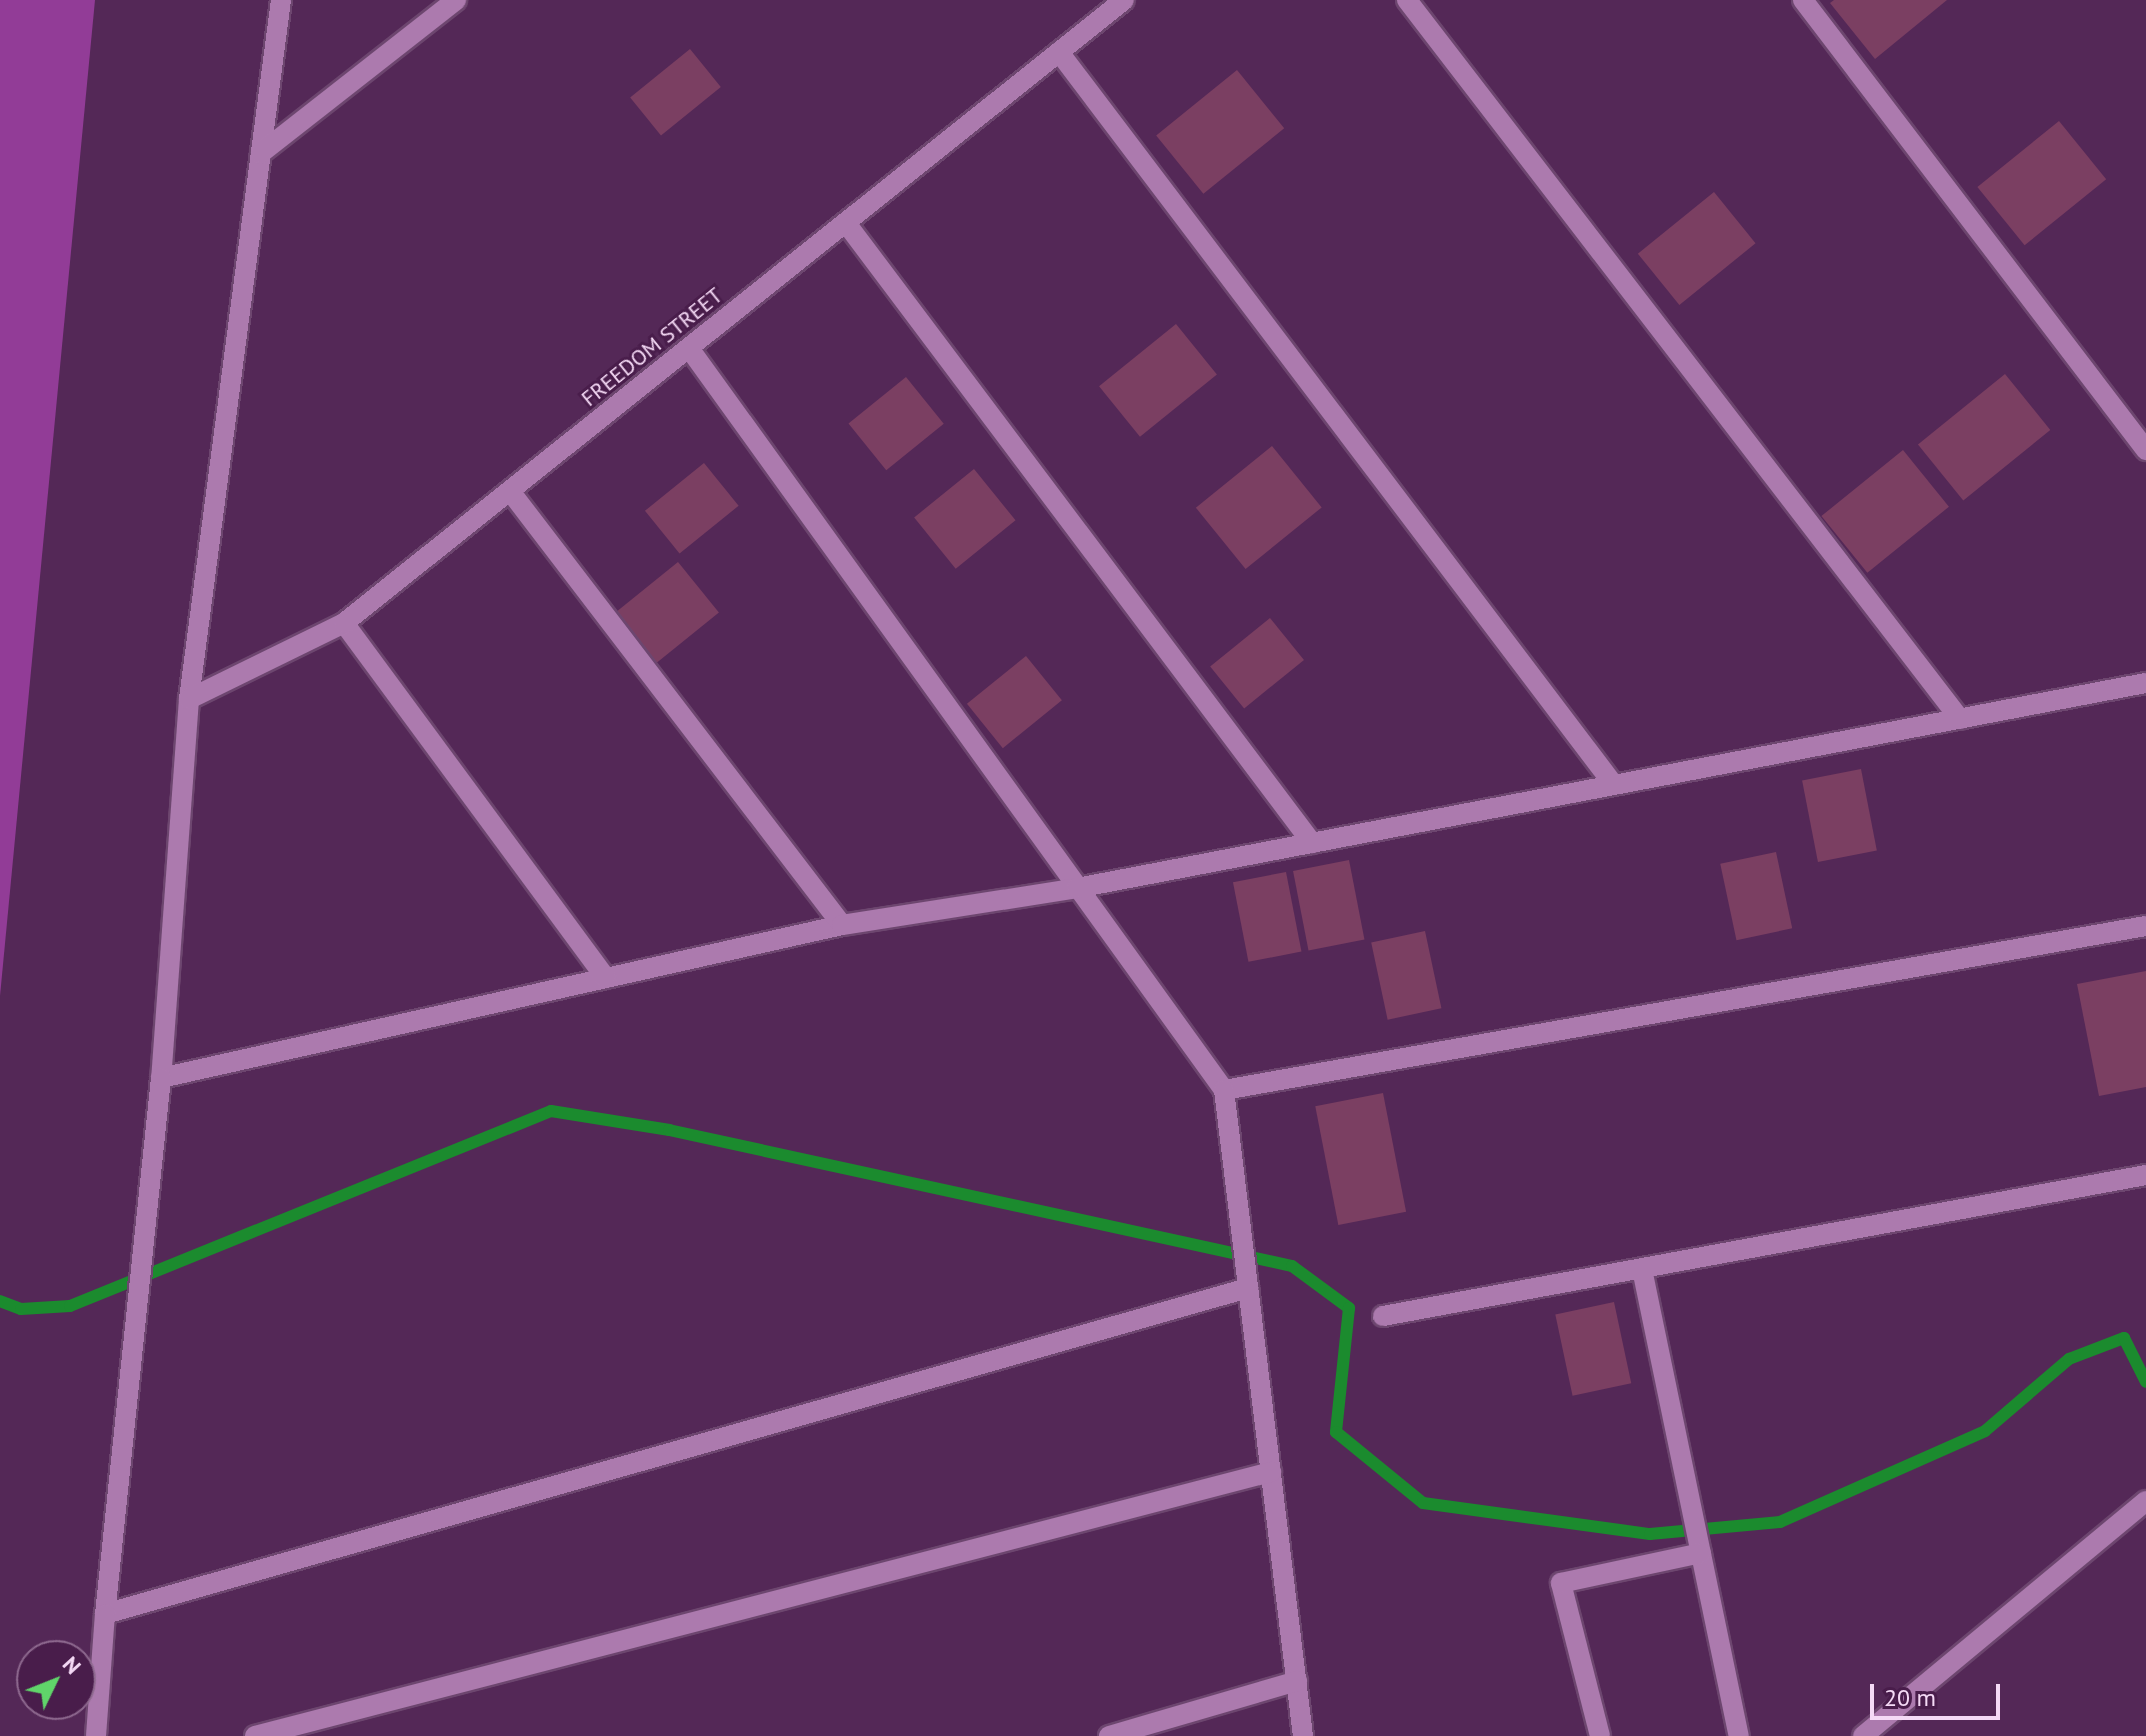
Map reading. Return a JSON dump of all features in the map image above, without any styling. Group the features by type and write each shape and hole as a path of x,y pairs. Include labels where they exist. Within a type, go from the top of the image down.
{"street":[{"path":"96,1736 105,1614 161,1078 189,699 281,0"},
{"path":"261,153 456,0"},
{"name":"FREEDOM STREET","path":"189,699 344,623 1124,0"},
{"path":"1407,0 1960,719"},
{"path":"1803,0 2146,450"},
{"path":"1059,52 1614,785"},
{"path":"846,223 1312,843"},
{"path":"689,348 1224,1090 1303,1736"},
{"path":"510,491 842,925"},
{"path":"344,623 606,978"},
{"path":"161,1078 842,925 1077,888 2146,683"},
{"path":"1224,1090 2146,926"},
{"path":"1383,1316 2146,1175"},
{"path":"1642,1269 1739,1736"},
{"path":"105,1614 1248,1288"},
{"path":"255,1736 1271,1472"},
{"path":"1863,1736 2146,1501"},
{"path":"1600,1736 1561,1583 1701,1553"},
{"path":"1109,1736 1297,1681"}],"shaded area":[{"path":"0,0 95,0 0,996"}],"building":[{"path":"1834,0 1947,0 1875,59 1830,3"},
{"path":"690,49 721,87 661,136 630,97"},
{"path":"1237,70 1284,128 1203,194 1156,135"},
{"path":"2059,121 2106,179 2025,245 1977,187"},
{"path":"1714,192 1756,243 1679,305 1638,254"},
{"path":"1176,324 1217,375 1140,437 1099,386"},
{"path":"2005,374 2050,430 1963,500 1918,444"},
{"path":"906,377 944,424 886,470 848,424"},
{"path":"1272,446 1322,507 1246,569 1196,508"},
{"path":"1903,450 1949,507 1867,573 1821,516"},
{"path":"704,463 739,506 680,554 645,511"},
{"path":"974,469 1016,520 956,569 914,517"},
{"path":"678,562 719,613 655,664 614,614"},
{"path":"1270,618 1304,660 1244,708 1210,666"},
{"path":"1026,656 1062,700 1003,748 967,704"},
{"path":"1861,769 1877,850 1818,862 1802,780"},
{"path":"1776,852 1792,928 1736,940 1720,864"},
{"path":"1349,860 1364,940 1309,950 1293,871"},
{"path":"1286,872 1301,952 1248,962 1233,882"},
{"path":"1425,931 1441,1008 1388,1020 1371,942"},
{"path":"2146,971 2146,1087 2099,1096 2077,984"},
{"path":"1383,1093 1406,1212 1338,1225 1315,1106"},
{"path":"1614,1302 1631,1383 1573,1396 1555,1314"}],"waterway":[{"path":"0,1301 21,1309 70,1306 551,1111 669,1130 1292,1266 1349,1308 1336,1432 1423,1503 1650,1534 1780,1522 1985,1431 2069,1359 2124,1338 2146,1382"}]}
